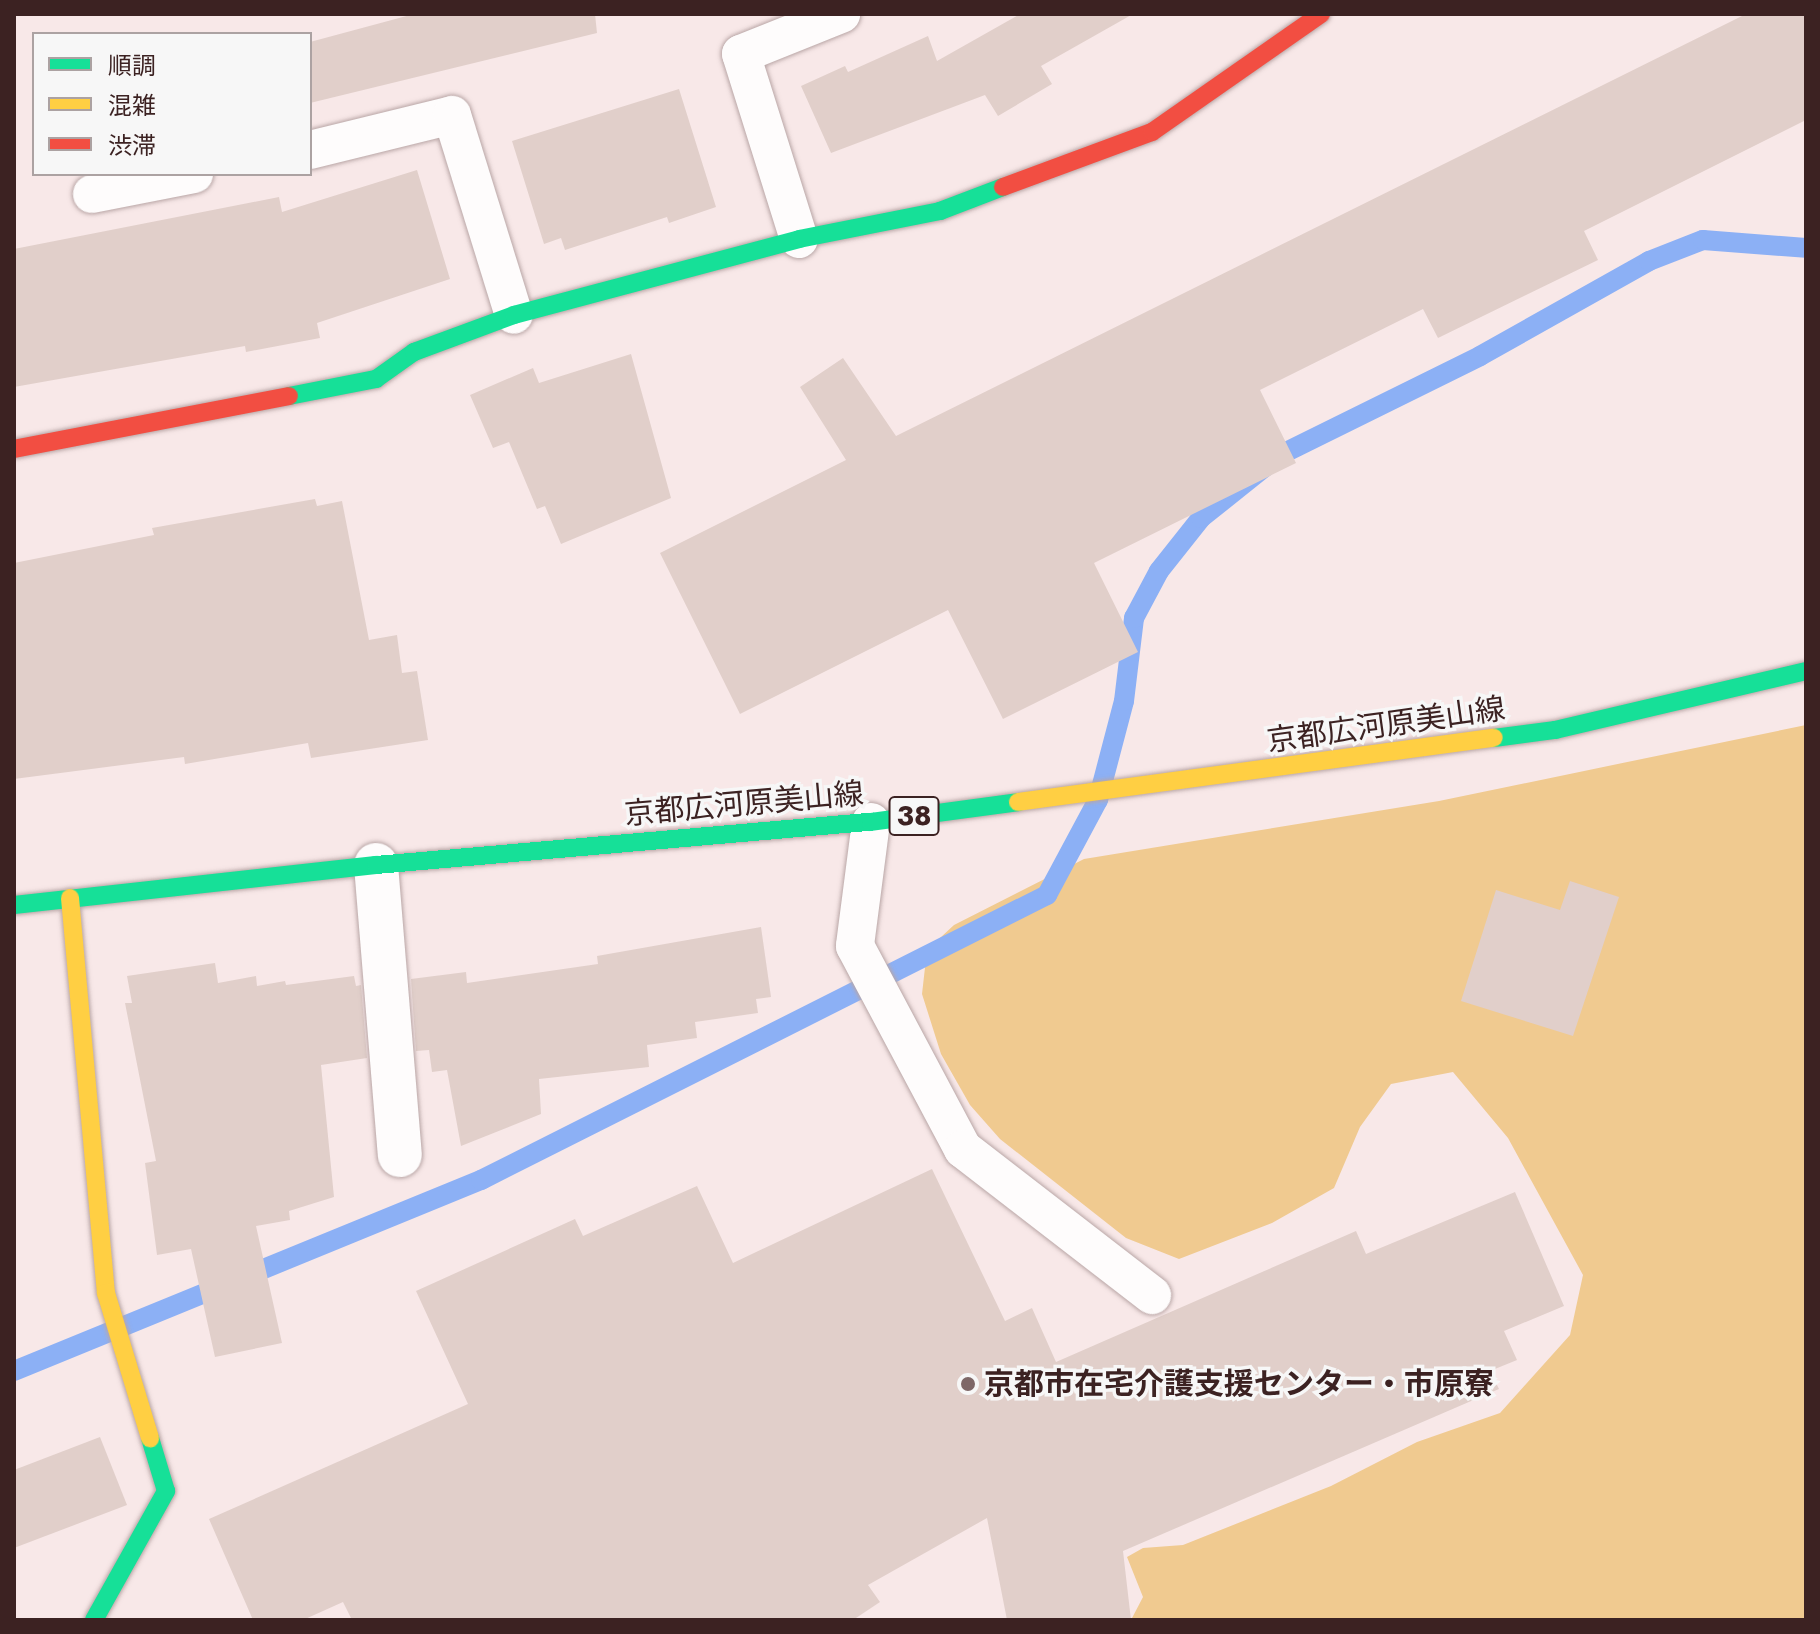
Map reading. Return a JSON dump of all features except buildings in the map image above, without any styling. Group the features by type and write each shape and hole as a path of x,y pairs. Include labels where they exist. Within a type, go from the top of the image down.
{"street":[{"path":"14,449 376,379 414,352 514,315 799,239 940,211 1152,132 1321,14"},
{"name":"京都広河原美山線","path":"14,905 376,865 871,822 1555,730 1806,671"},
{"path":"376,865 400,1155"},
{"path":"70,898 106,1293 166,1491 94,1620"}],"lane":[{"path":"799,239 741,54 841,14"},
{"path":"312,150 452,115 514,315"},
{"path":"92,194 184,176"},
{"path":"871,822 855,946 884,1009 963,1149 1152,1295"}],"shaded area":[{"path":"1806,725 1806,1620 1131,1620 1143,1597 1127,1557 1143,1548 1183,1545 1331,1486 1417,1442 1500,1413 1570,1335 1583,1275 1508,1138 1453,1072 1391,1084 1360,1127 1334,1188 1272,1223 1179,1259 1126,1238 1000,1139 970,1105 941,1054 922,994 927,950 954,925 1084,859 1439,801"}],"waterway":[{"path":"14,1371 481,1180 1047,895 1098,800 1124,701 1134,618 1159,571 1201,518 1280,455 1480,356 1649,261 1703,240 1806,248"}],"traffic: fast":[{"path":"289,396 376,379 414,352 514,315 799,239 940,211 1003,187"},
{"path":"1494,738 1555,730 1806,671"},
{"path":"14,905 376,865 871,822 1018,802"},
{"path":"94,1620 166,1491 150,1438"}],"traffic: slow":[{"path":"1018,802 1494,738"},
{"path":"70,898 106,1293 150,1438"}],"traffic: jam":[{"path":"1003,187 1152,132 1321,14"},
{"path":"14,449 289,396"}],"place":[{"name":"京都市在宅介護支援センター・市原寮","path":"968,1384"}]}
